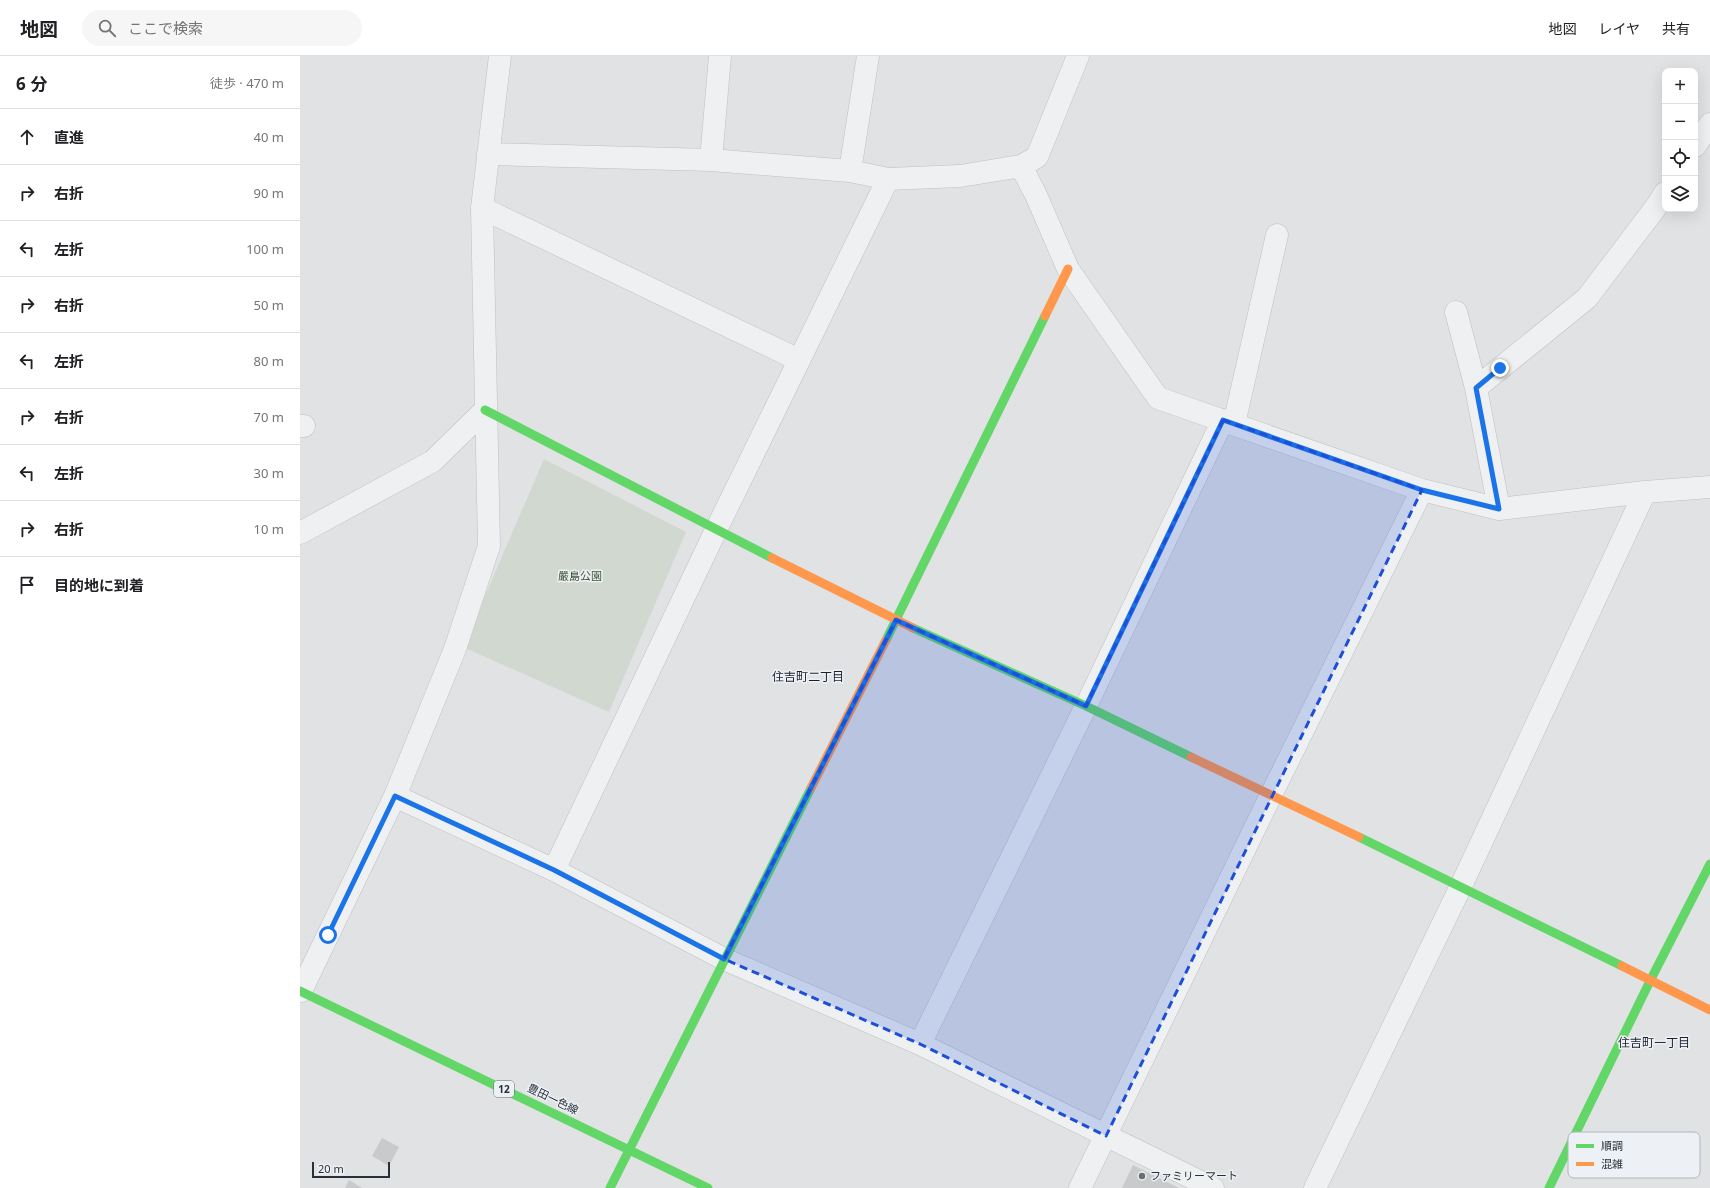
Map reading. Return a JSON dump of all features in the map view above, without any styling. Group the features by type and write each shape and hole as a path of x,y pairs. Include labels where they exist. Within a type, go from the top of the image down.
{"street":[{"path":"300,991 395,796 455,649 489,546 482,208 500,56"},
{"path":"711,160 720,56"},
{"path":"850,171 868,56"},
{"path":"488,154 711,160 850,171 888,179 960,176 1020,166 1037,157 1078,56"},
{"path":"1698,142 1710,124"},
{"path":"1020,166 1036,195 1068,268 1158,398 1422,490 1499,509 1645,492 1710,487"},
{"path":"554,870 716,530 888,179"},
{"path":"1476,388 1587,298 1662,198"},
{"path":"482,208 799,360"},
{"path":"920,1044 1086,706 1228,422 1277,235"},
{"path":"610,1188 896,620 1068,268"},
{"path":"1456,312 1476,388 1499,509"},
{"path":"485,410 716,530 896,620 1086,706 1462,886 1710,1010"},
{"path":"300,533 433,461 485,410"},
{"path":"1080,1188 1271,795 1422,490"},
{"path":"1315,1188 1462,886 1645,492"},
{"path":"395,796 554,870 724,959 920,1044 1213,1188"},
{"path":"1576,1132 1650,981 1710,864"},
{"name":"豊田一色線","path":"300,991 708,1188"},
{"path":"1549,1188 1568,1149"}],"highlighted area":[{"path":"1223,420 1422,490 1106,1136 920,1044 724,959 896,620 1086,706"}],"green space":[{"name":"嚴島公園","path":"544,459 686,532 609,712 463,647"}],"building":[{"path":"382,1138 399,1147 389,1166 372,1156"},
{"name":"ファミリーマート","path":"1133,1165 1179,1188 1122,1188"},
{"path":"349,1180 362,1188 345,1188"}],"traffic: fast":[{"path":"886,640 1045,316"},
{"path":"485,410 772,558"},
{"path":"913,628 1086,706 1191,757"},
{"path":"610,1188 811,788"},
{"path":"1359,837 1622,966"},
{"path":"1576,1132 1650,981 1710,864"},
{"path":"300,991 708,1188"},
{"path":"1549,1188 1568,1149"}],"traffic: slow":[{"path":"1045,316 1068,269"},
{"path":"772,558 913,628"},
{"path":"811,788 886,640"},
{"path":"1191,757 1359,837"},
{"path":"1622,966 1710,1010"}],"place":[{"name":"ファミリーマート","path":"1142,1176"}],"district":[{"name":"住吉町二丁目","path":"808,677"},
{"name":"住吉町一丁目","path":"1654,1043"}],"route":[{"path":"328,935 395,796 554,870 724,959 896,620 1086,706 1223,420 1422,490 1499,509 1476,388 1500,368"}]}
